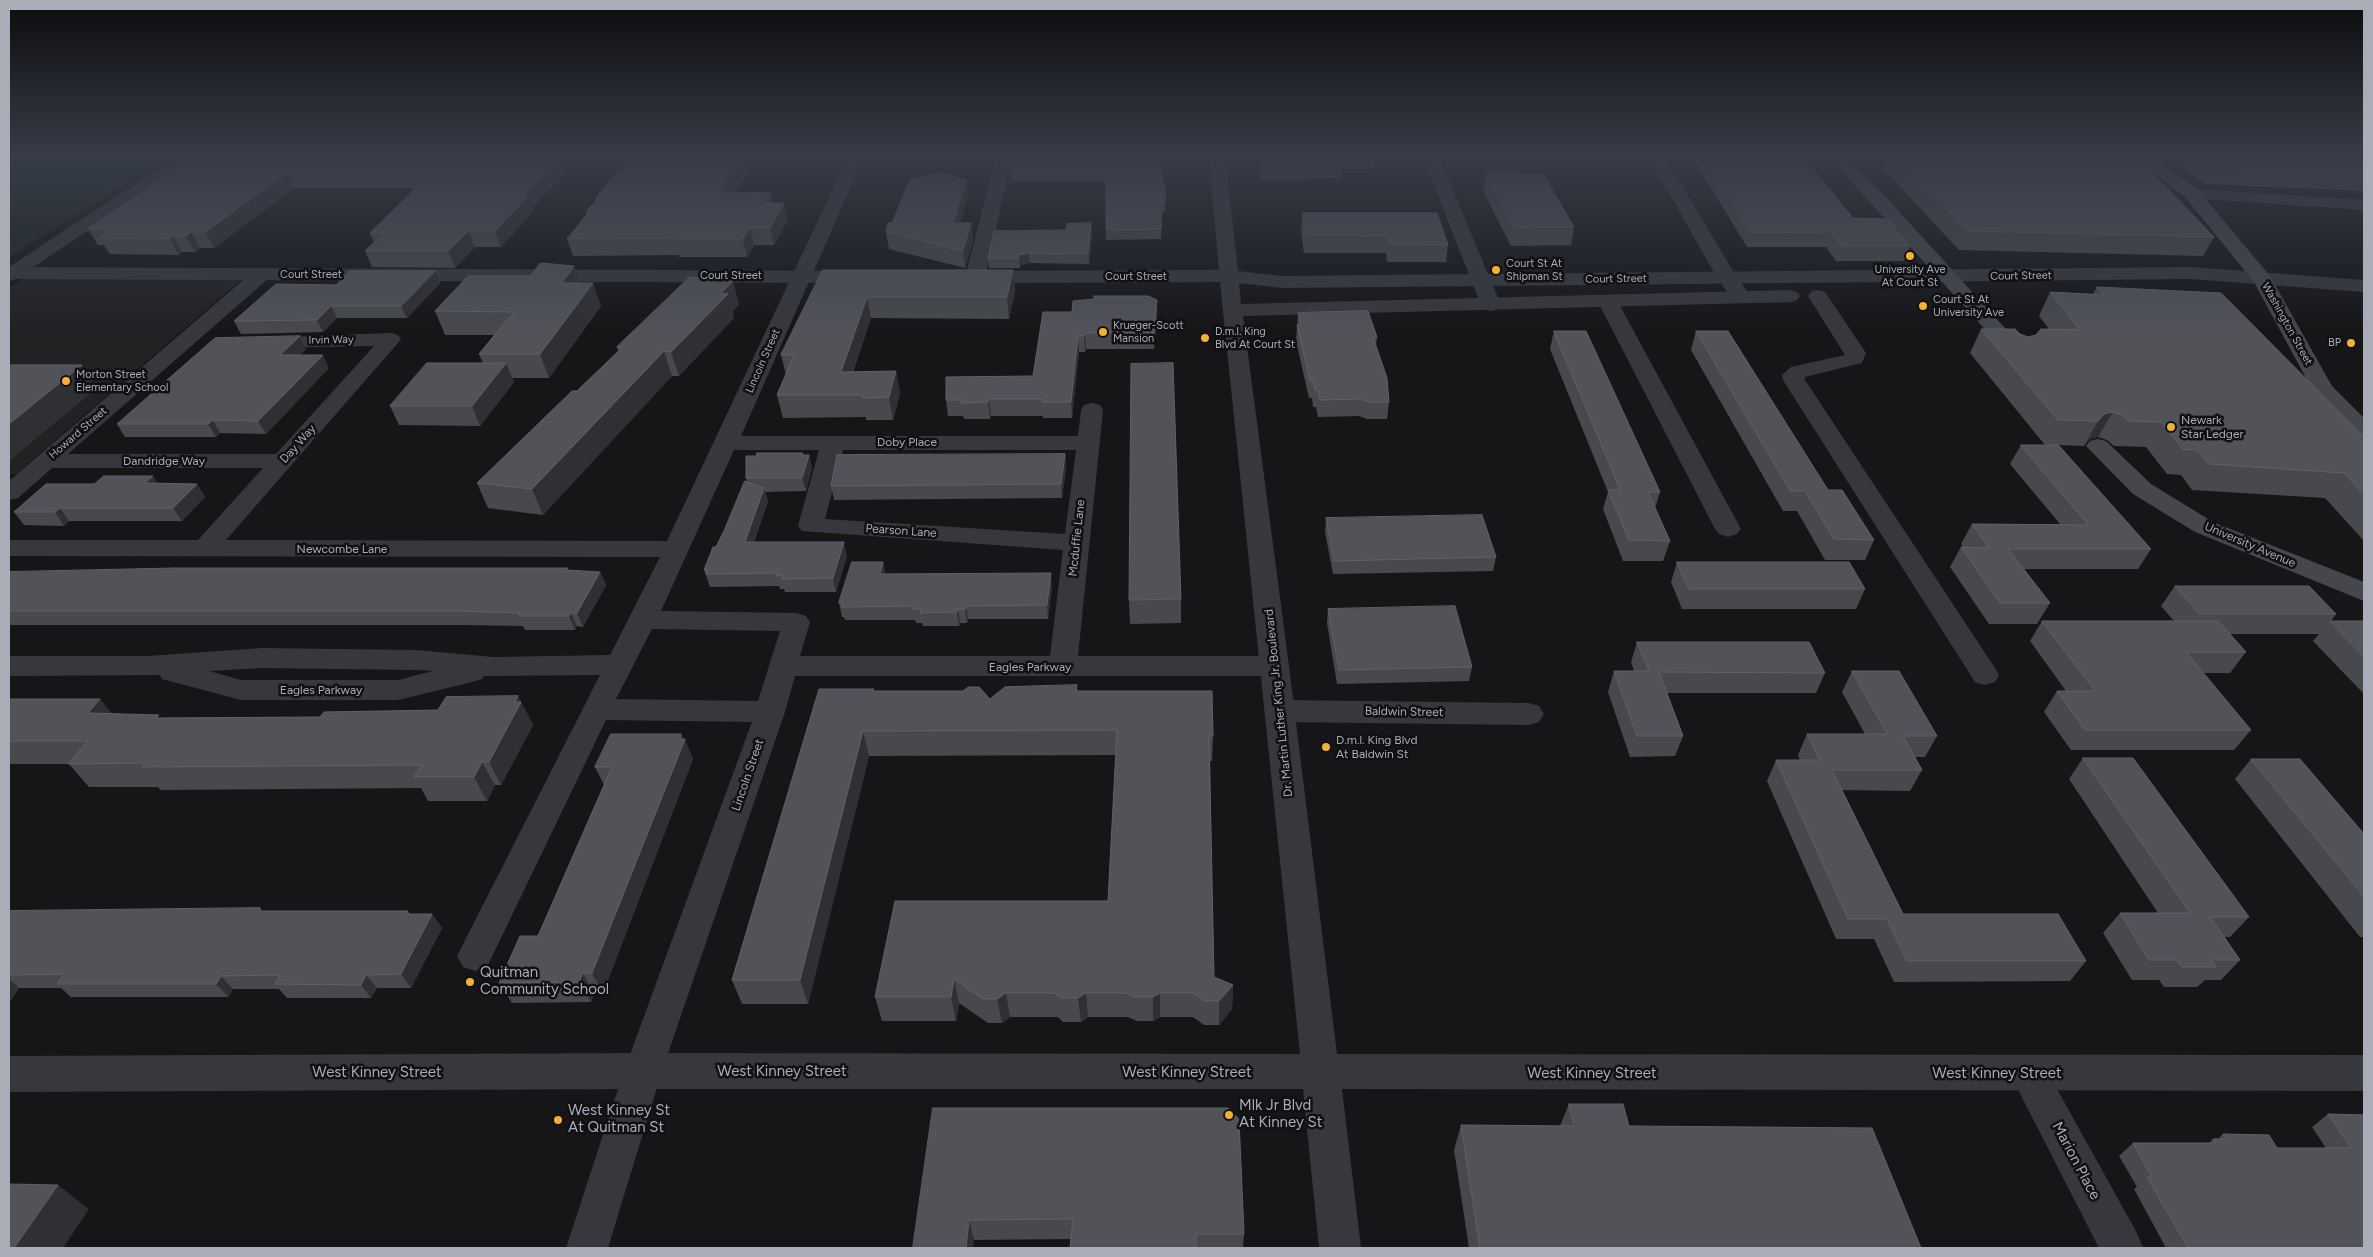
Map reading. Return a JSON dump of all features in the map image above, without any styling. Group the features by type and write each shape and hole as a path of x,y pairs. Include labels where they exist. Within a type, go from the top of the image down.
{"main road":[{"path":"1891,216 2017,353"},
{"name":"Washington Street","path":"2210,216 2263,280 2323,389 2364,431"},
{"name":"University Avenue","path":"2098,446 2142,488 2204,527 2364,592"}],"street":[{"path":"10,274 99,216"},
{"name":"Lincoln Street","path":"475,956 596,709 643,620 726,443 828,216"},
{"path":"975,277 990,216"},
{"name":"Dr. Martin Luther King Jr. Boulevard","path":"1223,216 1228,276 1275,666 1319,1074 1340,1248"},
{"path":"1455,216 1491,305"},
{"path":"1690,216 1741,298"},
{"name":"Court Street","path":"956,277 1228,276 1282,282 1949,277 2191,273 2263,280 2364,286"},
{"name":"Court Street","path":"10,274 870,277"},
{"name":"Howard Street","path":"12,488 46,461 262,274"},
{"name":"Court Street","path":"1232,310 2206,286 2263,280"},
{"path":"1834,295 1856,353 1855,358 1844,363 1798,372 1793,375 1794,380 1985,675"},
{"path":"1608,302 1728,529"},
{"name":"Irvin Way","path":"241,342 391,339"},
{"name":"Day Way","path":"204,549 391,339"},
{"path":"182,344 212,343"},
{"name":"Mcduffie Lane","path":"1063,667 1092,410"},
{"name":"Pearson Lane","path":"833,442 811,526 1077,543"},
{"name":"Doby Place","path":"726,443 1088,443"},
{"name":"Dandridge Way","path":"46,461 282,461"},
{"name":"Newcombe Lane","path":"9,548 676,549"},
{"name":"Lincoln Street","path":"587,1248 643,1071 770,712 796,622 643,620"},
{"name":"Eagles Parkway","path":"9,666 148,666 241,690 398,690 493,666 619,666"},
{"name":"Eagles Parkway","path":"784,666 1275,666"},
{"path":"596,709 770,712"},
{"name":"Baldwin Street","path":"1280,711 1529,714"},
{"name":"West Kinney Street","path":"9,1074 643,1071 1319,1074 2364,1073"},
{"name":"Marion Place","path":"2029,1074 2122,1248"}],"shaded area":[{"path":"9,216 74,216 9,258"},
{"name":"Morton Street Elementary School","path":"22,279 242,279 16,474 9,474 9,288"}],"building":[{"path":"108,216 228,216 205,232 191,232 186,236 173,236 170,239 100,238 114,229 88,229"},
{"path":"388,216 509,216 495,231 468,231 448,251 365,251 384,233 370,233"},
{"path":"586,216 777,216 770,228 750,228 743,239 567,239"},
{"path":"895,216 955,216 953,223 971,223 963,251 886,232 888,223 892,223"},
{"path":"1106,216 1161,216 1161,229 1106,230"},
{"path":"1303,216 1438,216 1448,245 1389,244 1388,236 1306,235"},
{"path":"1508,216 1567,216 1574,227 1514,228"},
{"path":"1741,216 1851,216 1853,218 1887,219 1910,246 1842,246 1831,232 1752,233"},
{"path":"1952,216 2193,216 2214,237 1967,231"},
{"path":"1091,223 1088,254 1029,253 1019,255 1019,258 988,258 994,231 1066,230 1067,224"},
{"path":"541,263 574,266 562,283 593,283 540,354 479,354 514,312 435,311 468,276 530,276"},
{"path":"823,270 1013,270 1007,297 867,297 841,372 896,371 889,397 862,398 863,395 777,395 794,355 781,355"},
{"path":"350,271 435,271 401,306 331,306 317,320 234,321 276,284 336,285"},
{"path":"690,277 733,281 721,293 728,294 671,352 664,351 532,489 477,483 572,391 577,391 622,348 617,347"},
{"name":"Newark Star Ledger","path":"2097,287 2221,293 2364,437 2364,494 2344,473 2209,464 2197,450 2183,449 2161,422 2129,421 2122,415 2113,412 2104,414 2098,421 2058,420 1981,329 2015,329 2020,334 2028,337 2036,335 2041,329 2080,330 2050,292 2104,295"},
{"path":"1094,296 1148,296 1157,300 1154,333 1085,333 1084,336 1078,336 1071,402 1042,402 1042,399 989,399 988,402 961,403 962,400 946,400 946,377 1033,376 1043,312 1072,312 1073,301 1094,299"},
{"path":"1368,311 1377,337 1373,337 1387,378 1389,402 1369,402 1361,399 1320,400 1318,390 1315,390 1313,381 1310,381 1297,325 1301,325 1298,313"},
{"path":"1554,331 1586,331 1660,492 1648,492 1670,541 1629,540 1608,490 1620,490"},
{"path":"1696,331 1728,331 1828,490 1842,490 1874,540 1834,539 1805,491 1791,491"},
{"path":"300,336 280,355 323,355 258,421 213,420 208,424 117,424 215,338"},
{"path":"427,363 506,363 472,406 390,406"},
{"path":"1173,363 1181,599 1129,600 1131,364"},
{"path":"9,365 82,365 9,424"},
{"path":"2021,445 2058,445 2151,549 2008,549 2050,603 2000,603 1961,547 1989,548 1972,524 2088,525"},
{"path":"757,453 803,453 802,455 809,455 802,478 746,478 746,456 756,456"},
{"path":"1065,454 1061,484 831,486 837,455"},
{"path":"104,476 153,476 145,483 197,484 173,508 60,508 55,512 14,512 46,484 94,484"},
{"path":"745,481 764,488 745,542 844,542 833,578 782,579 782,575 776,576 778,573 706,574 707,570 704,570 713,547 716,547 724,531"},
{"path":"1482,515 1496,557 1334,561 1326,518"},
{"path":"852,562 883,562 880,574 1051,573 1047,605 966,606 965,609 958,609 957,612 920,613 921,609 913,609 914,606 842,607 843,604 839,603"},
{"path":"1677,562 1849,562 1865,589 1689,589"},
{"path":"175,568 568,568 566,570 600,572 577,613 571,613 569,616 519,616 520,613 456,611 9,611 9,572"},
{"path":"2175,586 2309,586 2336,614 2200,614"},
{"path":"1455,606 1472,667 1339,670 1328,609"},
{"path":"2042,621 2218,621 2246,652 2186,652 2251,730 2085,730 2057,691 2095,691"},
{"path":"2330,621 2364,621 2364,656"},
{"path":"1637,642 1809,642 1825,673 1659,672 1683,736 1637,736 1614,671 1649,671"},
{"path":"1852,671 1899,671 1937,736 1903,736 1922,770 1832,770 1903,914 2058,914 2086,961 1907,961 1887,919 1848,919 1776,760 1820,760 1807,734 1887,734"},
{"path":"1077,685 1076,691 1212,691 1213,736 1209,736 1214,977 1233,985 1219,1001 1204,1001 1193,993 1160,993 1153,997 1135,997 1126,993 1086,993 1078,998 1060,998 1055,993 1006,993 997,999 983,999 954,979 951,997 875,997 895,901 1108,901 1117,730 863,731 800,980 732,980 819,689 963,691 968,687 979,687 990,699 1005,687"},
{"path":"518,696 515,702 521,702 489,762 482,762 474,777 414,777 422,765 142,767 145,763 68,764 88,741 9,741 9,699 100,699 88,713 159,715 156,718 320,717 324,712 438,710 446,697"},
{"path":"611,734 681,734 680,739 685,739 592,973 583,973 579,982 499,983 520,936 538,936 612,767 595,767"},
{"path":"2083,758 2133,758 2249,917 2210,917 2240,960 2211,960 2216,967 2182,967 2177,960 2149,960 2120,913 2190,913"},
{"path":"2251,759 2300,759 2364,834 2364,896"},
{"path":"260,908 259,911 408,911 406,914 432,914 401,974 366,975 361,985 275,984 280,975 221,976 216,984 57,984 64,974 9,975 9,911"},
{"path":"1569,1104 1623,1104 1629,1126 1872,1128 1921,1248 1480,1248 1461,1125 1574,1126"},
{"path":"933,1108 1228,1108 1239,1119 1244,1234 1196,1234 1196,1248 1070,1248 1073,1219 969,1220 966,1248 913,1248"},
{"path":"2328,1114 2364,1115 2364,1248 2188,1248 2147,1177 2152,1177 2133,1143 2216,1143 2213,1139 2226,1139 2223,1134 2269,1135 2277,1148 2351,1148"},
{"path":"9,1184 58,1185 14,1248 9,1248"}],"place":[{"name":"University Ave At Court St","path":"1910,256"},
{"name":"Court St At Shipman St","path":"1496,270"},
{"name":"Court St At University Ave","path":"1923,306"},
{"name":"Krueger-Scott Mansion","path":"1103,332"},
{"name":"D.m.l. King Blvd At Court St","path":"1205,338"},
{"name":"BP","path":"2351,343"},
{"name":"Morton Street Elementary School","path":"66,381"},
{"name":"Newark Star Ledger","path":"2171,427"},
{"name":"D.m.l. King Blvd At Baldwin St","path":"1326,747"},
{"name":"Quitman Community School","path":"470,982"},
{"name":"Mlk Jr Blvd At Kinney St","path":"1229,1115"},
{"name":"West Kinney St At Quitman St","path":"558,1120"}]}
